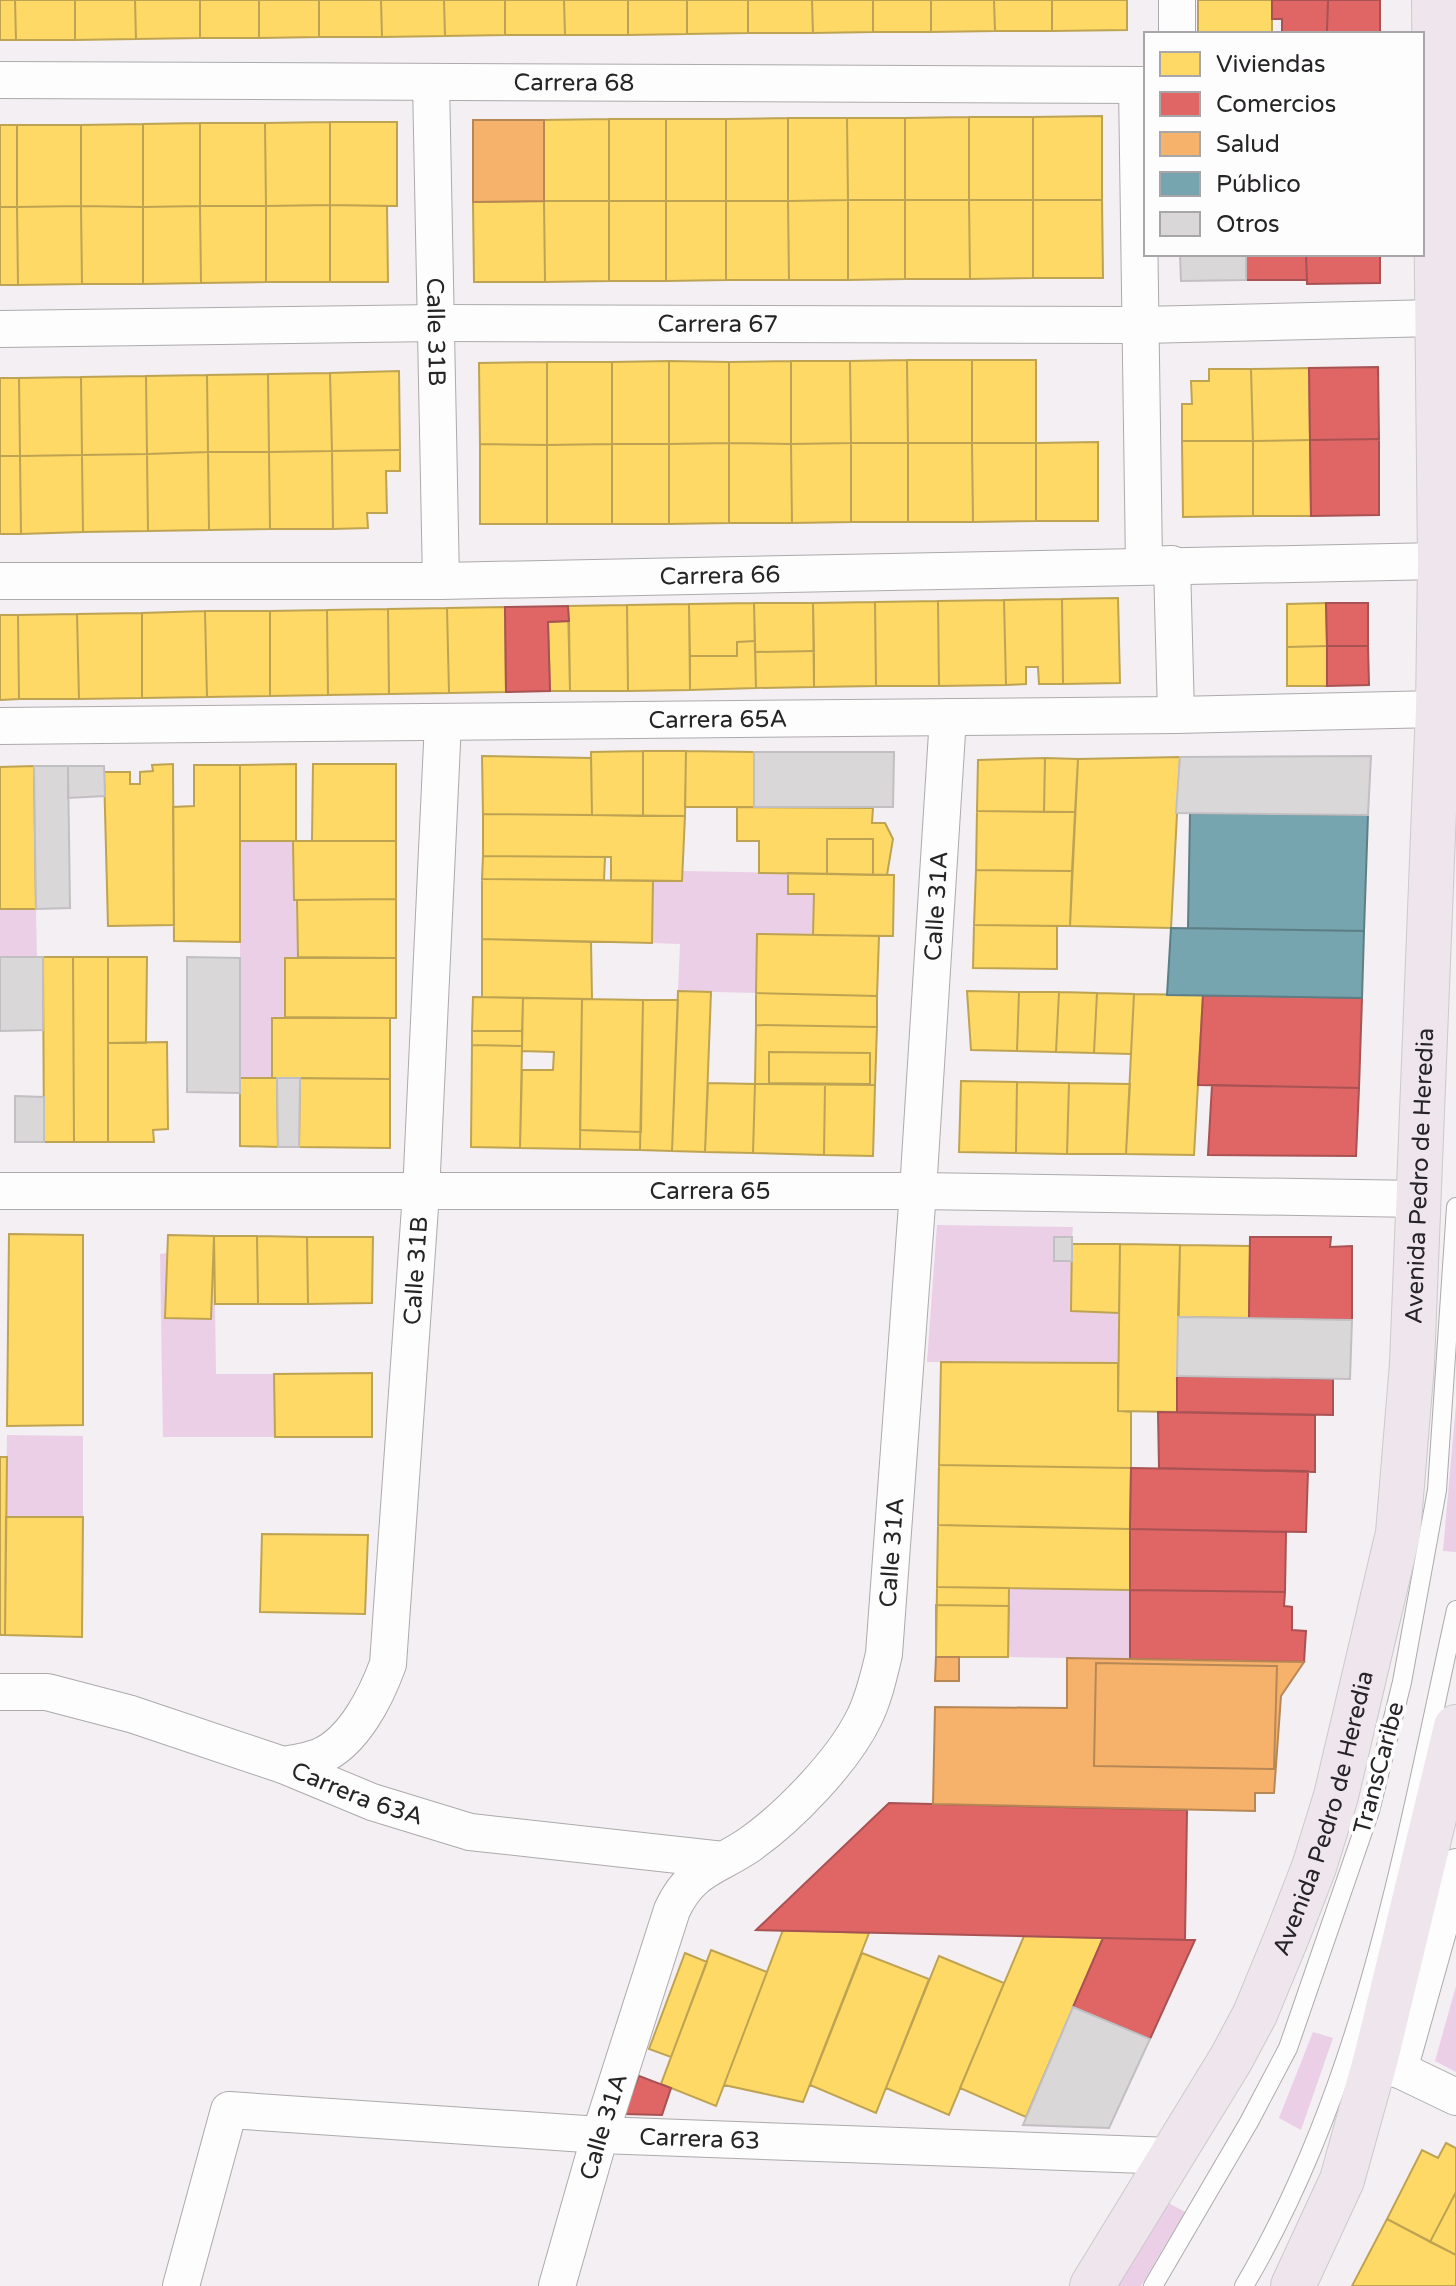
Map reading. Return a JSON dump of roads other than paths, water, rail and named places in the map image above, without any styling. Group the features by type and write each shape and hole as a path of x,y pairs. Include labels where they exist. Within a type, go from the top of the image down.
{"highway":[{"name":"Avenida Pedro de Heredia","path":"1092,2286 1255,2014 1314,1867 1336,1796 1398,1533 1412,1364 1438,1203 1440,561 1428,84 1434,0"},
{"path":"1293,2286 1342,2180 1387,2064 1456,1727"}],"street":[{"path":"1177,0 1177,32"},
{"name":"Carrera 68","path":"0,80 1141,85"},
{"name":"Calle 31B","path":"431,82 441,581"},
{"path":"1141,85 1141,325 1158,565 1176,715"},
{"name":"Carrera 67","path":"0,329 437,323 1141,325 1435,318"},
{"name":"Carrera 66","path":"0,581 441,581 1440,561"},
{"name":"Carrera 65A","path":"0,726 1176,715 1438,709"},
{"name":"Calle 31A","path":"557,2286 600,2135 672,1910 682,1888 763,1834 809,1790 848,1743 864,1718 877,1685 884,1654 918,1191 948,717"},
{"name":"Calle 31B","path":"283,1765 321,1756 338,1745 368,1707 388,1664 421,1193 443,722"},
{"name":"Carrera 65","path":"0,1191 918,1191 1438,1203"},
{"name":"Carrera 63A","path":"0,1692 47,1692 76,1698 283,1765 372,1802 470,1832 723,1860"},
{"path":"1456,1867 1387,2064 1456,2097"},
{"name":"Carrera 63","path":"181,2286 229,2110 600,2135 1172,2156"}],"lane":[{"name":"TransCaribe","path":"1153,2286 1249,2122 1288,2048 1370,1811 1405,1667 1437,1490 1438,1203"},
{"name":"TransCaribe","path":"1244,2286 1309,2159 1351,2043 1393,1896 1456,1610"}]}
